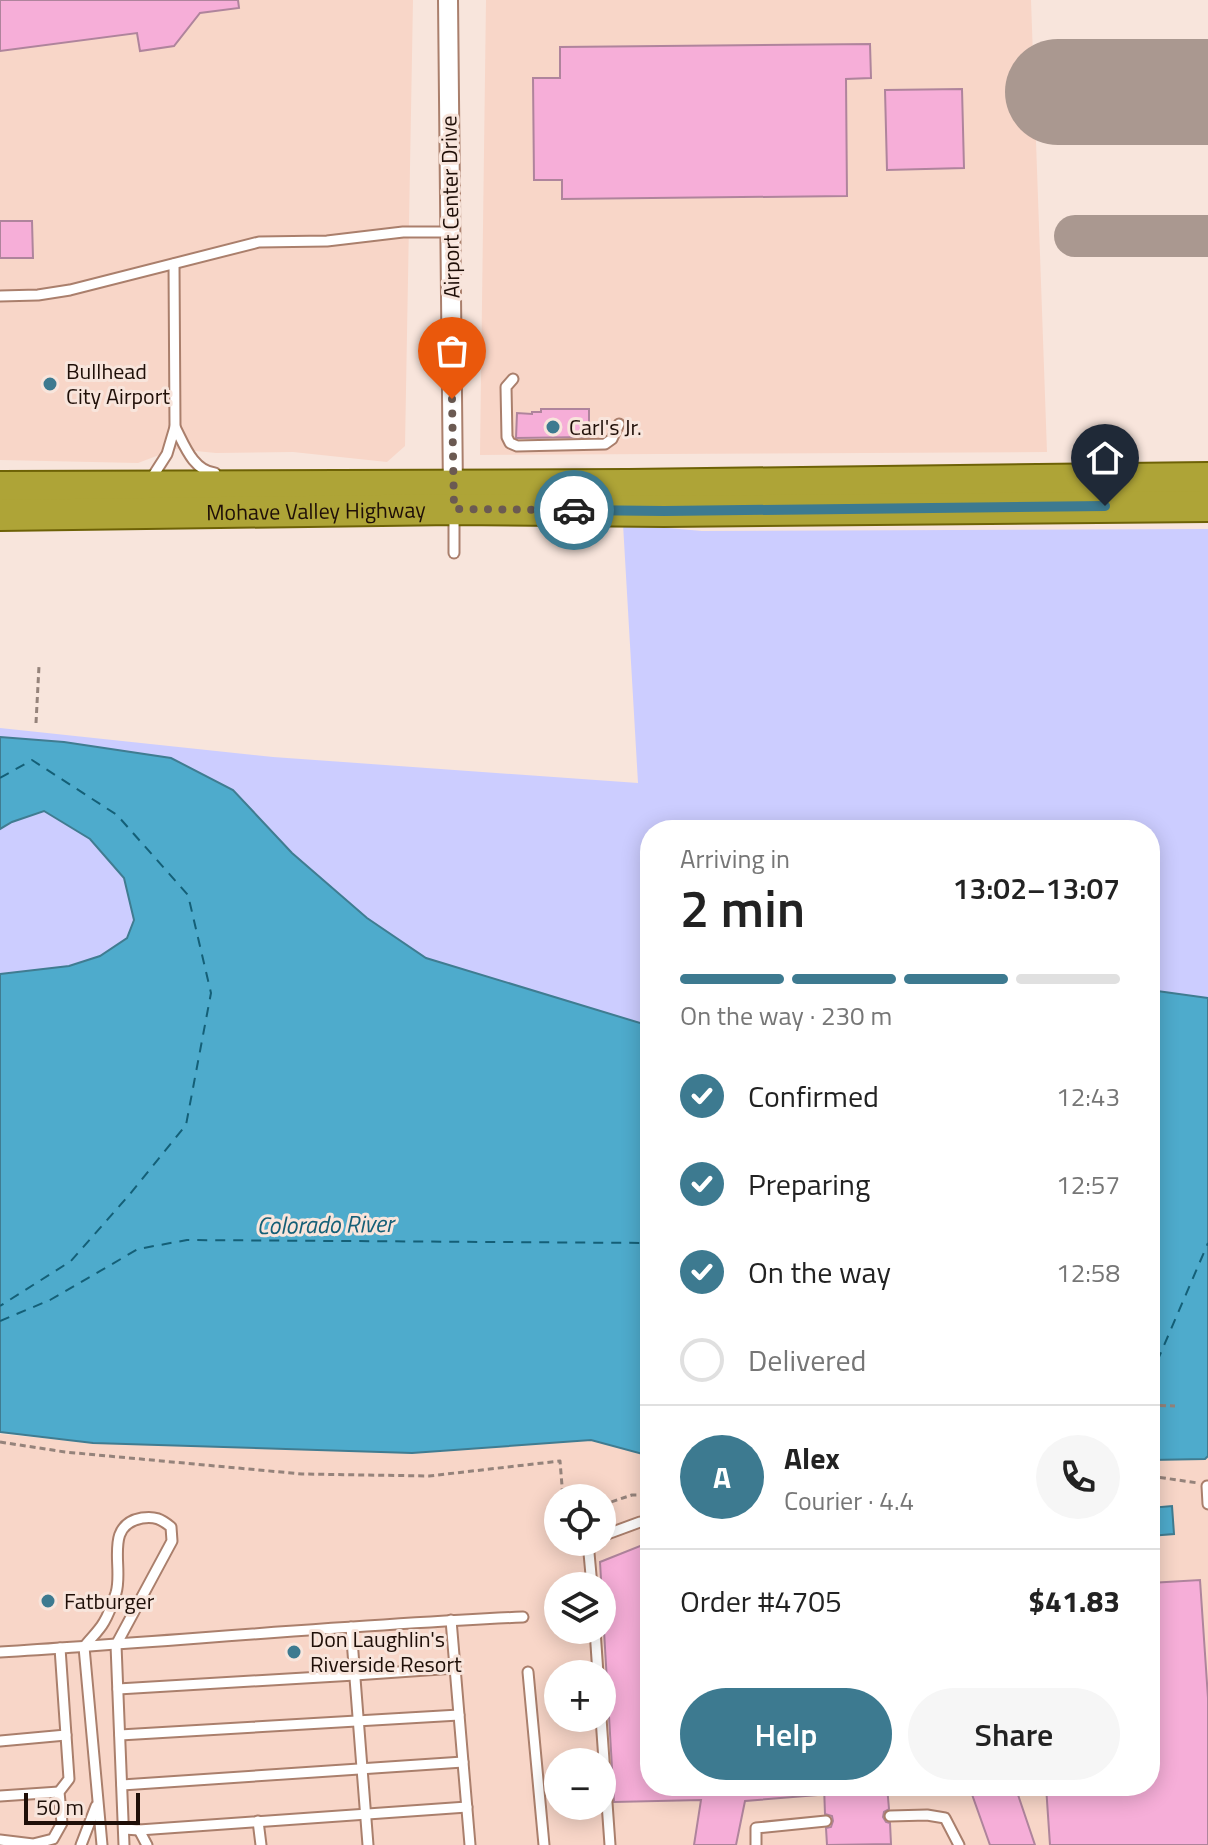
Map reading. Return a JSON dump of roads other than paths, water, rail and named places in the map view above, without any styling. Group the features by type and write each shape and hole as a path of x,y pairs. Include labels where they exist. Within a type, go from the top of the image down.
{"highway":[{"name":"Mohave Valley Highway","path":"0,515 453,497 643,485 1208,478"},
{"name":"Mohave Valley Highway","path":"0,487 310,482 453,497 664,511 1208,506"}],"street":[{"name":"Airport Center Drive","path":"448,0 453,497"}],"lane":[{"path":"0,296 70,290 259,242 327,241 403,232 451,232"},
{"path":"147,486 167,454 175,427 174,264"},
{"path":"513,379 506,387 507,437 510,443 517,446 605,444 612,439 619,424"},
{"path":"175,427 196,464 209,473 223,473"},
{"path":"453,497 454,553"},
{"path":"1207,1486 1208,1504"},
{"path":"102,1845 84,1647 104,1623 117,1589 121,1529 130,1521 160,1518 171,1527 172,1541 116,1645 124,1845"},
{"path":"616,1531 640,1522"},
{"path":"0,1652 523,1617"},
{"path":"451,1620 470,1845"},
{"path":"351,1627 368,1845"},
{"path":"0,1840 33,1844 53,1839 62,1823 59,1792 69,1779 60,1648"},
{"path":"118,1689 455,1668"},
{"path":"528,1672 544,1845"},
{"path":"120,1735 459,1715"},
{"path":"602,1732 610,1845"},
{"path":"0,1741 66,1735"},
{"path":"122,1785 463,1762"},
{"path":"0,1796 59,1792"},
{"path":"81,1845 98,1803"},
{"path":"124,1829 467,1807"},
{"path":"890,1816 945,1818 959,1845"},
{"path":"258,1821 261,1845"},
{"path":"756,1845 756,1828 826,1821"},
{"path":"139,1830 147,1845"}],"water":[{"name":"Colorado River","path":"0,737 64,742 171,758 233,790 292,853 367,918 426,958 640,1023 640,1453 591,1440 412,1453 93,1443 0,1432 0,974 69,966 100,956 127,938 134,920 124,878 90,839 44,811 0,829"},
{"path":"1160,991 1208,998 1208,1456 1205,1459 1160,1460"},
{"path":"1172,1506 1174,1534 1160,1535 1160,1507"}],"place":[{"name":"Bullhead City Airport","path":"50,384"},
{"name":"Carl's Jr.","path":"553,427"},
{"name":"Fatburger","path":"48,1601"},
{"name":"Don Laughlin's Riverside Resort","path":"294,1652"}]}
